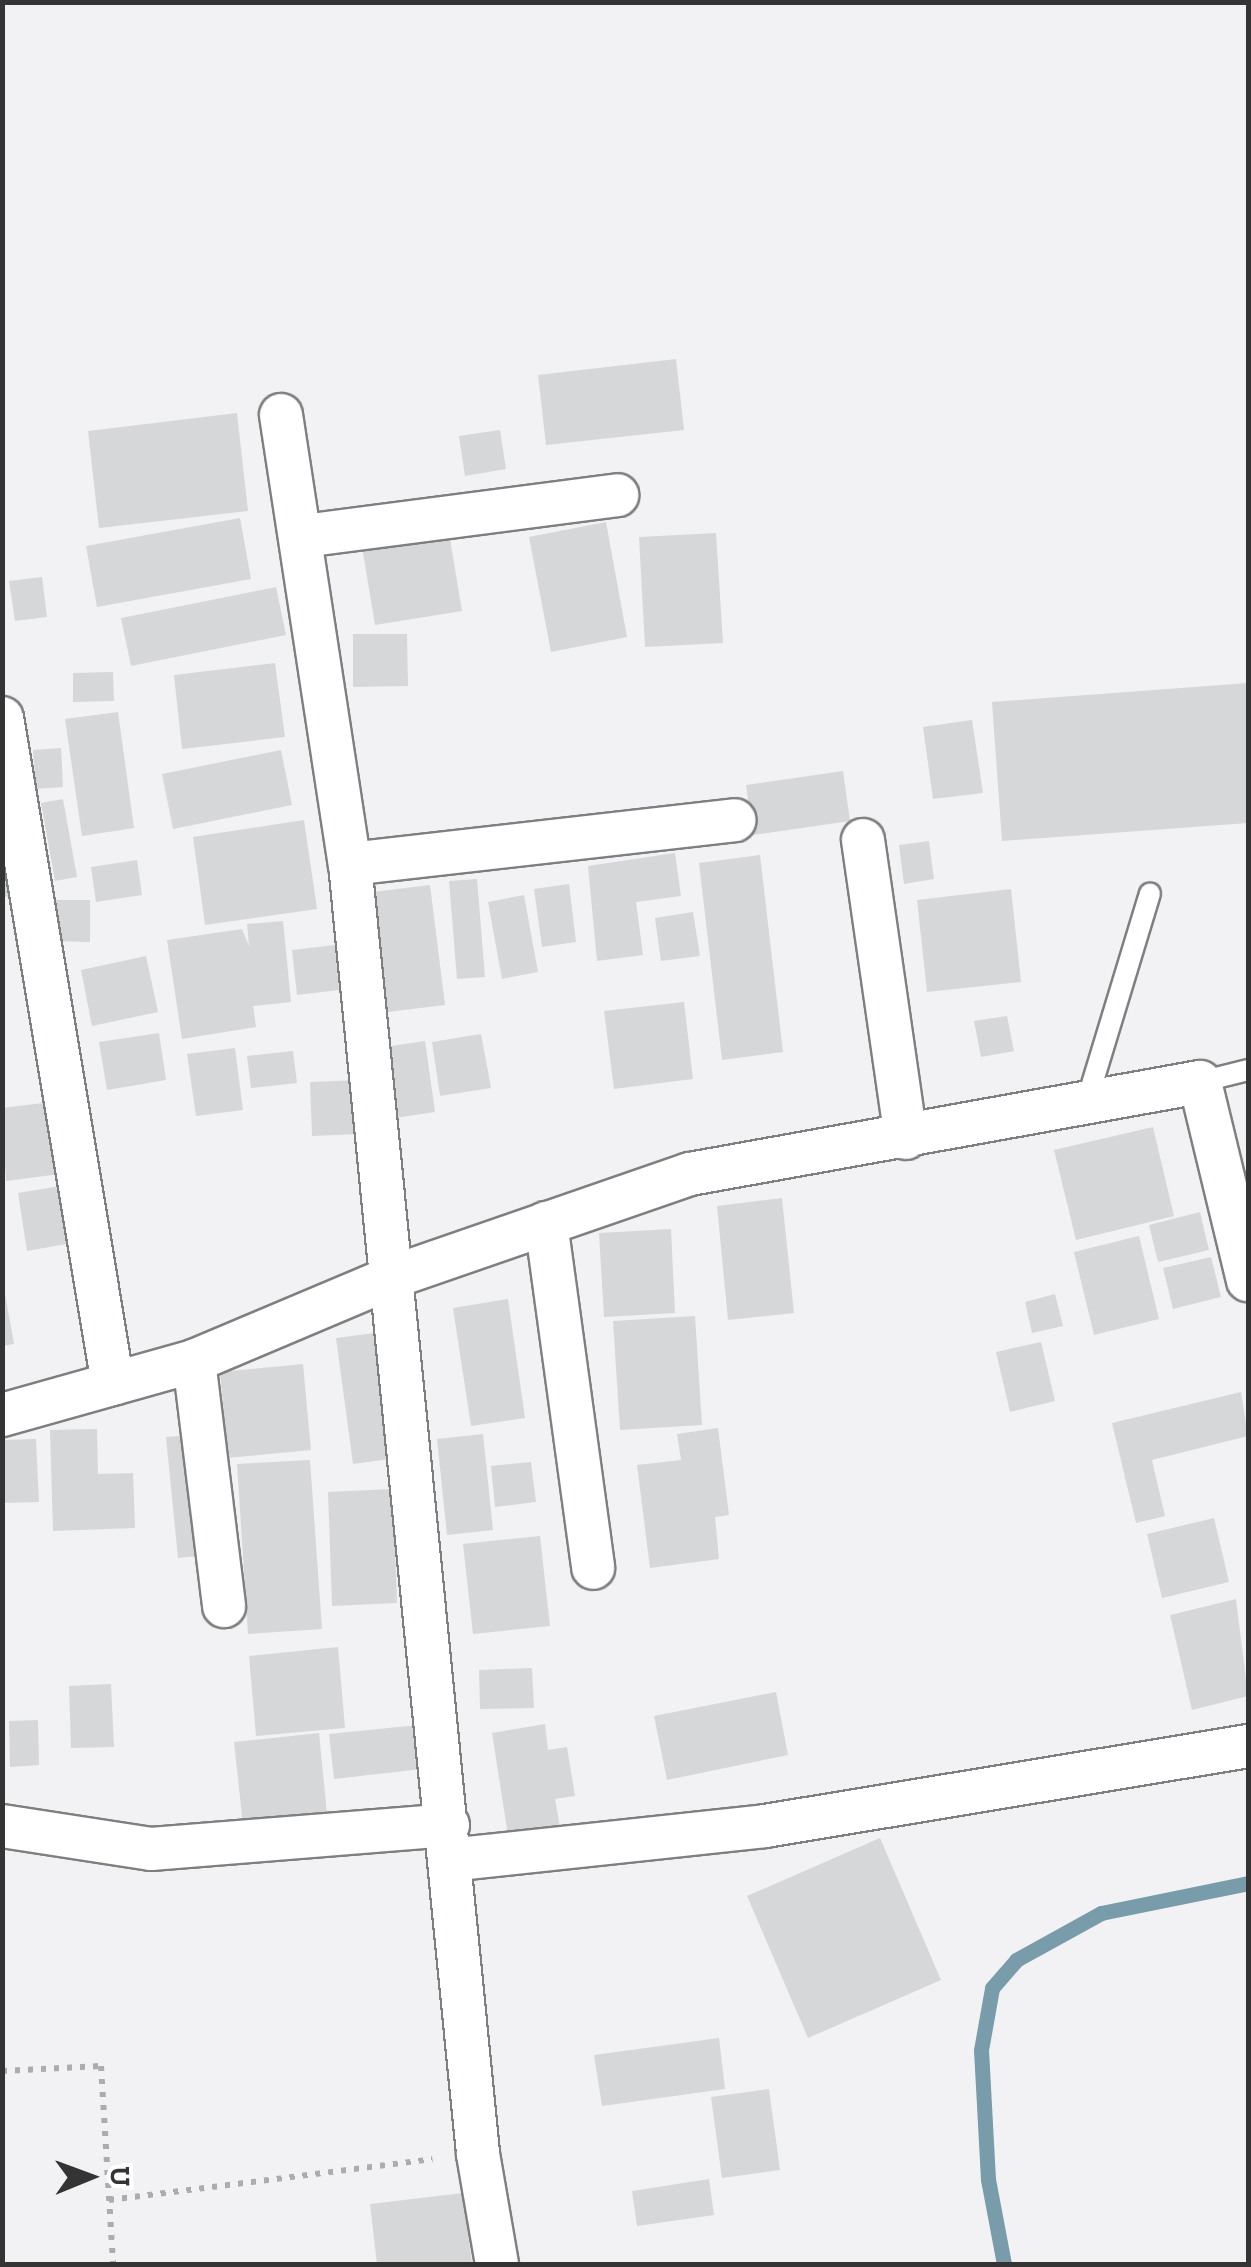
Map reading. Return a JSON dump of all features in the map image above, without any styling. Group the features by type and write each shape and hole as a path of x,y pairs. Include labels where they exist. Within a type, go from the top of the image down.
{"street":[{"path":"281,416 304,536 350,864 395,1276 478,2154 497,2264"},
{"path":"304,536 618,495"},
{"path":"2,718 112,1384"},
{"path":"350,864 734,820"},
{"path":"863,840 906,1138"},
{"path":"2,1416 194,1360 395,1276 690,1174 1200,1082 1248,1280"},
{"path":"546,1223 593,1568"},
{"path":"194,1360 224,1606"},
{"path":"2,1826 151,1849 448,1842 764,1826 1248,1746"}],"lane":[{"path":"1086,1104 1150,892"},
{"path":"1200,1082 1248,1070"}],"path":[{"path":"2,2071 100,2066 112,2264"},
{"path":"109,2200 478,2154"}],"building":[{"path":"676,359 684,430 546,445 538,375"},
{"path":"237,413 248,511 99,528 88,431"},
{"path":"500,430 506,469 465,476 459,436"},
{"path":"240,518 251,579 97,607 86,546"},
{"path":"606,522 627,637 551,652 529,537"},
{"path":"449,533 462,611 375,625 362,547"},
{"path":"716,533 723,643 645,647 639,537"},
{"path":"42,577 47,617 15,621 9,581"},
{"path":"276,587 286,635 131,666 121,618"},
{"path":"353,634 407,634 408,686 353,687"},
{"path":"275,663 285,737 182,749 174,675"},
{"path":"113,672 114,701 73,702 73,673"},
{"path":"1248,683 1248,823 1002,841 992,702"},
{"path":"118,712 134,828 82,836 65,719"},
{"path":"972,720 983,793 933,799 923,727"},
{"path":"61,748 63,787 36,789 33,750"},
{"path":"281,750 292,805 173,829 162,774"},
{"path":"843,771 850,821 753,835 746,785"},
{"path":"63,799 77,877 55,881 41,803"},
{"path":"304,820 317,909 205,925 193,837"},
{"path":"2,825 14,896 2,897"},
{"path":"929,841 934,879 904,884 899,845"},
{"path":"675,853 681,896 636,902 643,955 597,961 588,866"},
{"path":"760,855 783,1052 722,1060 699,863"},
{"path":"137,860 142,895 96,902 91,867"},
{"path":"477,879 485,977 457,979 449,881"},
{"path":"569,884 576,942 542,947 534,889"},
{"path":"430,885 445,1005 380,1013 365,893"},
{"path":"1011,889 1021,982 927,992 917,900"},
{"path":"524,895 538,972 502,979 488,902"},
{"path":"55,900 90,900 90,942 54,941"},
{"path":"693,912 700,956 661,961 655,918"},
{"path":"283,921 291,1002 253,1006 256,1027 182,1039 167,940 242,929 249,946 247,924"},
{"path":"335,945 339,990 297,995 292,950"},
{"path":"146,956 158,1012 92,1026 81,970"},
{"path":"684,1002 693,1079 614,1089 604,1011"},
{"path":"1007,1016 1014,1051 981,1057 974,1021"},
{"path":"159,1033 166,1080 107,1090 99,1042"},
{"path":"481,1034 491,1088 440,1096 432,1042"},
{"path":"425,1041 435,1112 395,1118 384,1047"},
{"path":"235,1048 243,1110 196,1116 187,1054"},
{"path":"293,1051 297,1083 251,1088 247,1056"},
{"path":"358,1080 360,1134 312,1136 310,1082"},
{"path":"59,1101 68,1173 6,1181 2,1108"},
{"path":"1153,1127 1174,1216 1076,1240 1054,1150"},
{"path":"73,1184 83,1241 27,1251 18,1193"},
{"path":"782,1198 794,1313 728,1320 717,1206"},
{"path":"1200,1212 1209,1250 1158,1262 1149,1225"},
{"path":"671,1229 675,1313 604,1317 599,1233"},
{"path":"1139,1236 1159,1319 1094,1335 1074,1252"},
{"path":"1211,1257 1221,1297 1173,1309 1163,1268"},
{"path":"2,1277 14,1344 2,1346"},
{"path":"1055,1294 1063,1326 1032,1333 1025,1302"},
{"path":"508,1299 525,1418 471,1426 453,1308"},
{"path":"695,1316 702,1425 620,1430 613,1321"},
{"path":"382,1332 398,1458 353,1464 336,1338"},
{"path":"1041,1342 1055,1401 1010,1412 996,1352"},
{"path":"303,1364 311,1450 228,1458 220,1372"},
{"path":"1241,1392 1248,1436 1152,1460 1165,1516 1136,1523 1112,1423"},
{"path":"718,1428 729,1515 715,1517 719,1559 650,1568 637,1465 681,1460 677,1434"},
{"path":"97,1429 98,1474 133,1473 135,1528 53,1531 50,1430"},
{"path":"198,1434 210,1555 178,1558 166,1437"},
{"path":"483,1434 493,1530 447,1535 437,1439"},
{"path":"36,1439 39,1502 2,1503 2,1440"},
{"path":"310,1460 322,1629 248,1634 237,1464"},
{"path":"531,1462 536,1502 495,1507 491,1466"},
{"path":"393,1489 397,1603 332,1606 328,1492"},
{"path":"1214,1518 1229,1582 1162,1598 1147,1534"},
{"path":"540,1536 550,1626 473,1634 463,1544"},
{"path":"1236,1599 1248,1696 1192,1710 1170,1615"},
{"path":"338,1647 345,1728 256,1736 249,1656"},
{"path":"532,1668 534,1708 480,1709 479,1670"},
{"path":"111,1684 114,1747 71,1748 69,1686"},
{"path":"776,1692 788,1755 667,1780 654,1716"},
{"path":"38,1720 39,1765 10,1767 9,1721"},
{"path":"545,1724 548,1750 567,1747 575,1796 555,1799 561,1833 509,1842 492,1733"},
{"path":"418,1725 422,1769 334,1779 329,1734"},
{"path":"319,1733 328,1824 244,1834 234,1742"},
{"path":"880,1838 941,1980 808,2038 747,1896"},
{"path":"719,2038 725,2089 602,2106 594,2055"},
{"path":"769,2089 780,2170 722,2178 711,2097"},
{"path":"709,2179 714,2215 637,2226 632,2191"},
{"path":"463,2193 472,2264 377,2264 370,2204"}],"waterway":[{"path":"1004,2264 988,2179 981,2050 992,1988 1016,1960 1101,1913 1248,1883"}]}
